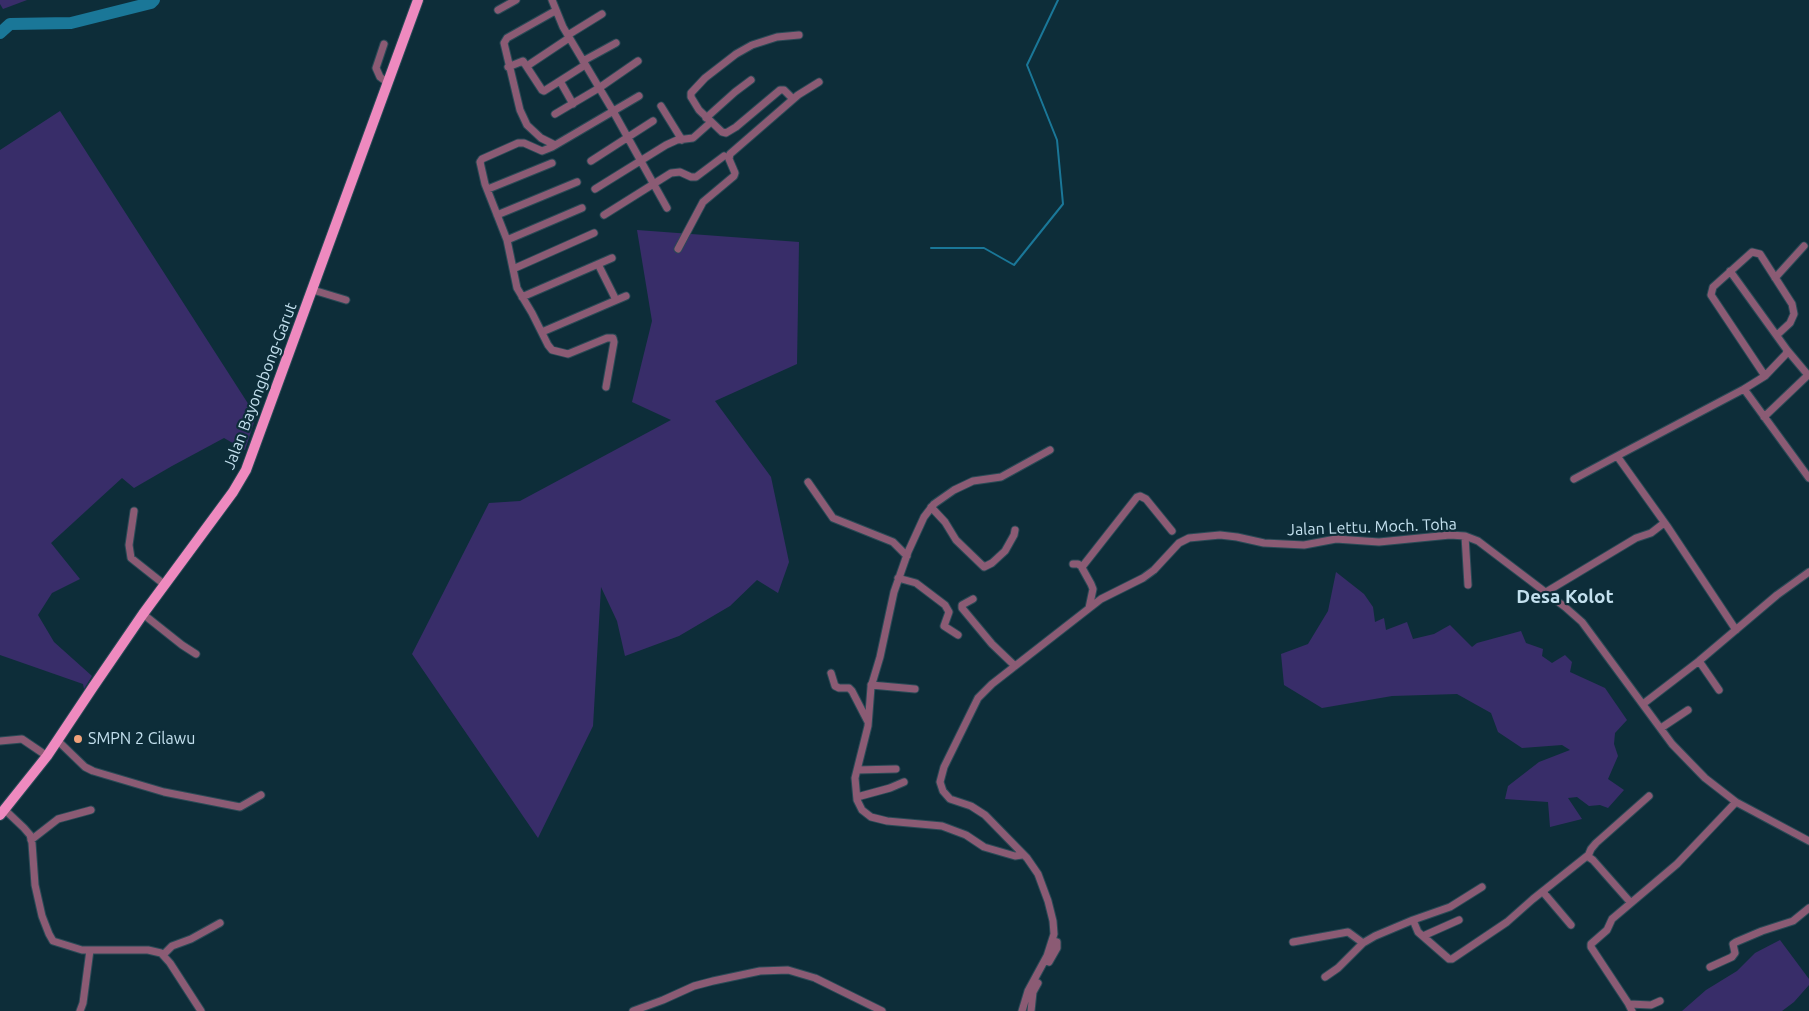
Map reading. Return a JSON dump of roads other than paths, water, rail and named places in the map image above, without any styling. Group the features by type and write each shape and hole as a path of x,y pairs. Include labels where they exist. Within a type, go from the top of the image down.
{"main road":[{"name":"Jalan Bayongbong-Garut","path":"2,812 47,756 143,614 233,492 246,470 418,0"}],"street":[{"path":"498,10 516,0"},
{"path":"552,0 555,11 568,36 613,111 639,161 667,208"},
{"path":"554,146 541,138 527,124 520,110 508,67 505,40 555,11"},
{"path":"527,66 602,14"},
{"path":"793,99 784,90 780,90 728,133 722,132 709,120 699,110 691,97 692,93 705,78 736,54 752,45 777,37 799,35"},
{"path":"508,67 523,61 543,91 616,43"},
{"path":"384,44 376,68 380,77 388,83"},
{"path":"555,114 599,88 638,61"},
{"path":"595,189 666,145 693,138 735,92 751,80"},
{"path":"560,81 573,104"},
{"path":"678,249 703,202 735,175 730,154 793,99 819,82"},
{"path":"606,387 614,342 613,338 607,338 568,354 552,350 548,345 517,288 507,240 480,164 482,158 518,143 524,143 542,151 554,146 639,96"},
{"path":"661,106 682,140"},
{"path":"591,161 653,121"},
{"path":"604,215 675,171 696,178 724,156"},
{"path":"488,189 552,163"},
{"path":"497,215 577,182"},
{"path":"507,240 582,208"},
{"path":"513,269 594,233"},
{"path":"1775,278 1804,246"},
{"path":"1765,376 1711,295 1713,287 1749,254 1756,252 1760,254 1792,304 1794,314 1790,323 1777,335"},
{"path":"522,296 612,258"},
{"path":"598,264 616,300"},
{"path":"1730,271 1787,350 1808,375 1764,418"},
{"path":"313,290 346,300"},
{"path":"542,332 626,296"},
{"path":"1574,479 1744,389 1765,376 1786,354 1787,350"},
{"path":"1744,389 1809,478"},
{"path":"1022,855 1015,856 984,846 966,834 942,826 888,821 871,817 862,810 855,778 860,770 866,737 868,703 875,686 903,579 907,556 924,517 932,507 954,490 964,485 1002,477 1050,450"},
{"path":"1617,456 1736,630"},
{"path":"808,482 833,518 893,542 907,556"},
{"path":"1082,567 1137,497 1140,496 1146,499 1172,531"},
{"path":"932,507 945,522 956,540 984,566 992,563 1005,550 1015,530"},
{"path":"134,511 129,545 131,558 164,585"},
{"path":"1546,592 1636,538 1651,533 1664,523"},
{"name":"Jalan Lettu. Moch. Toha","path":"1022,1011 1028,991 1047,956 1054,934 1048,902 1038,874 1031,863 985,815 971,806 950,799 943,791 940,782 947,760 978,698 992,684 1101,599 1142,578 1154,570 1179,543 1196,537 1220,535 1264,542 1304,545 1336,539 1400,542 1438,536 1465,536 1486,546 1582,622 1686,760 1736,802 1809,841"},
{"path":"1465,536 1468,585"},
{"path":"1073,564 1078,564 1082,567 1093,589 1089,608"},
{"path":"1643,704 1809,572"},
{"path":"903,579 916,583 948,608 949,612 944,626 958,635"},
{"path":"973,599 962,605 962,608 992,644 1014,666"},
{"path":"143,614 196,654"},
{"path":"1699,661 1719,690"},
{"path":"831,673 835,686 849,688 852,691 868,723"},
{"path":"875,686 915,689"},
{"path":"1661,728 1688,710"},
{"path":"0,741 22,739 47,756"},
{"path":"57,740 86,767 93,771 164,792 240,808 261,795"},
{"path":"860,770 896,769"},
{"path":"859,796 890,788 904,782"},
{"path":"1413,920 1418,932 1452,959 1507,922 1583,858 1588,856 1596,843 1649,796"},
{"path":"1660,1001 1651,1005 1629,1009 1591,947 1591,944 1607,930 1612,919 1677,864 1736,802"},
{"path":"31,840 58,818 91,810"},
{"path":"2,812 24,828 31,840 35,885 42,916 53,941 79,949 148,950 162,955 170,963 200,1011"},
{"path":"1588,856 1631,902"},
{"path":"1324,977 1338,968 1363,943 1413,920 1450,908 1482,887"},
{"path":"1543,892 1571,925"},
{"path":"1710,967 1732,957 1735,953 1733,944 1736,942 1793,921 1809,908"},
{"path":"1423,936 1459,920"},
{"path":"162,955 172,946 191,939 220,923"},
{"path":"1293,942 1348,932 1363,943"},
{"path":"1031,1011 1033,992 1057,948 1057,942 1052,941"},
{"path":"80,1011 83,1004 90,950"},
{"path":"633,1011 651,1008 694,986 760,971 788,970 815,978 882,1011"}],"waterway":[{"path":"0,33 10,24 71,23 151,3 154,0"},
{"path":"931,248 984,248 1014,265 1063,204 1057,140 1027,65 1058,0"}],"place":[{"name":"SMPN 2 Cilawu","path":"78,739"}],"district":[{"name":"Desa Kolot","path":"1565,597"}]}
